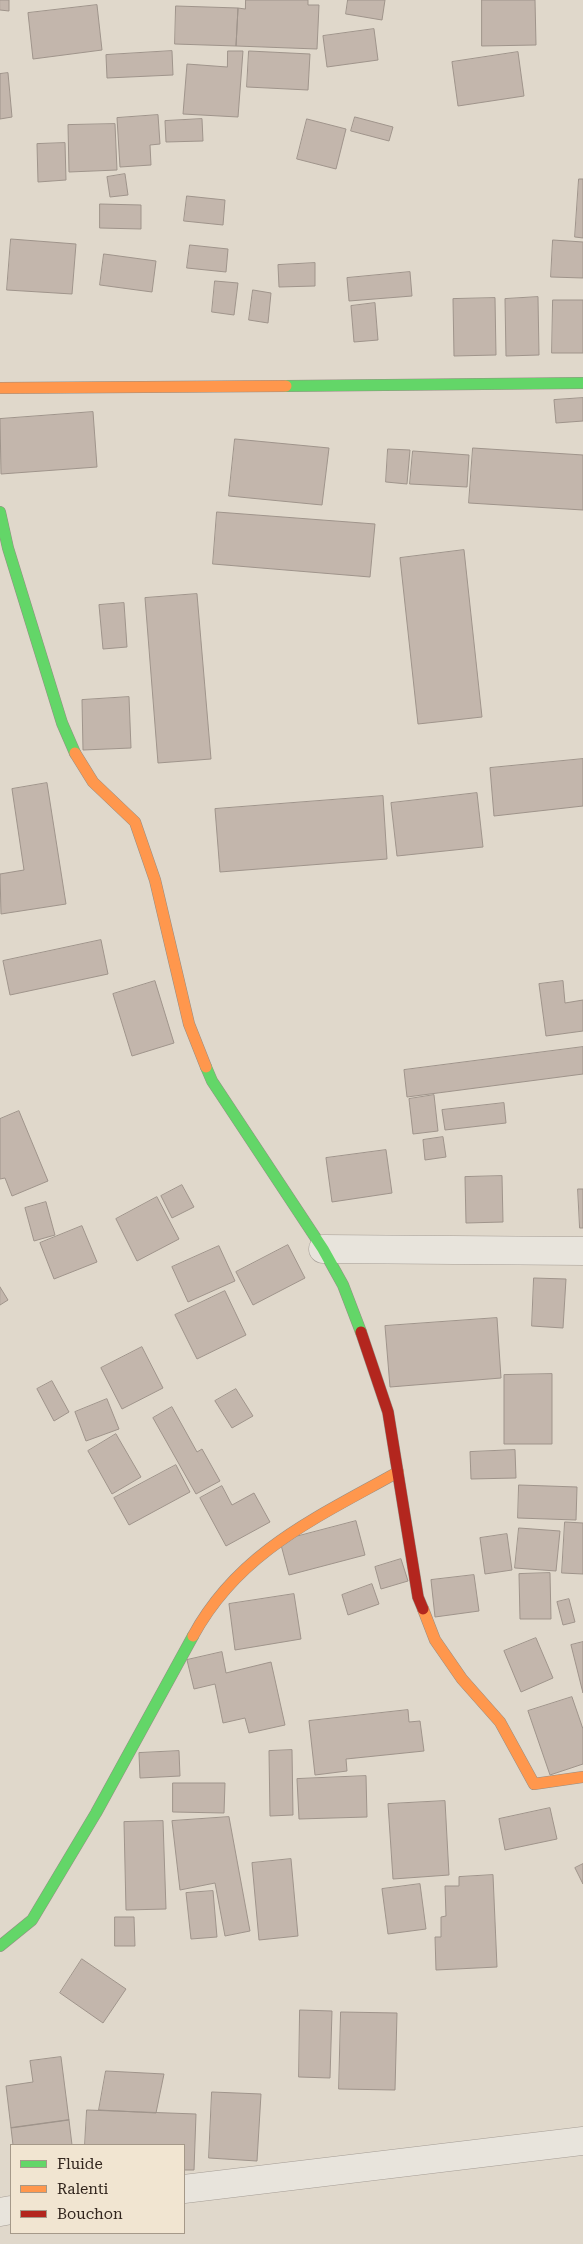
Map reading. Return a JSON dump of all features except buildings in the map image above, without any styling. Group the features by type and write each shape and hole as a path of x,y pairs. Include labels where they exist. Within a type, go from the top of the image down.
{"street":[{"path":"0,388 583,383"},
{"path":"0,512 8,548 62,723 77,758 93,782 135,822 154,880 189,1024 212,1081 323,1249 343,1285 364,1339 388,1412 418,1597 435,1640 462,1679 500,1722 534,1784 583,1777"},
{"path":"323,1249 583,1251"},
{"path":"0,1946 32,1920 96,1814 206,1612 242,1570 285,1536 398,1472"},
{"path":"185,2189 583,2141"}],"traffic: fast":[{"path":"286,386 583,383"},
{"path":"0,512 8,548 62,723 75,753"},
{"path":"206,1067 212,1081 323,1249 343,1285 361,1332"},
{"path":"0,1946 32,1920 96,1813 193,1636"}],"traffic: slow":[{"path":"0,388 286,386"},
{"path":"75,753 93,782 135,822 155,880 189,1024 206,1067"},
{"path":"193,1636 212,1606 233,1581 257,1559 310,1521 398,1472"},
{"path":"423,1609 435,1640 462,1679 500,1722 534,1784 583,1777"}],"traffic: jam":[{"path":"361,1332 388,1412 418,1597 423,1609"}]}
